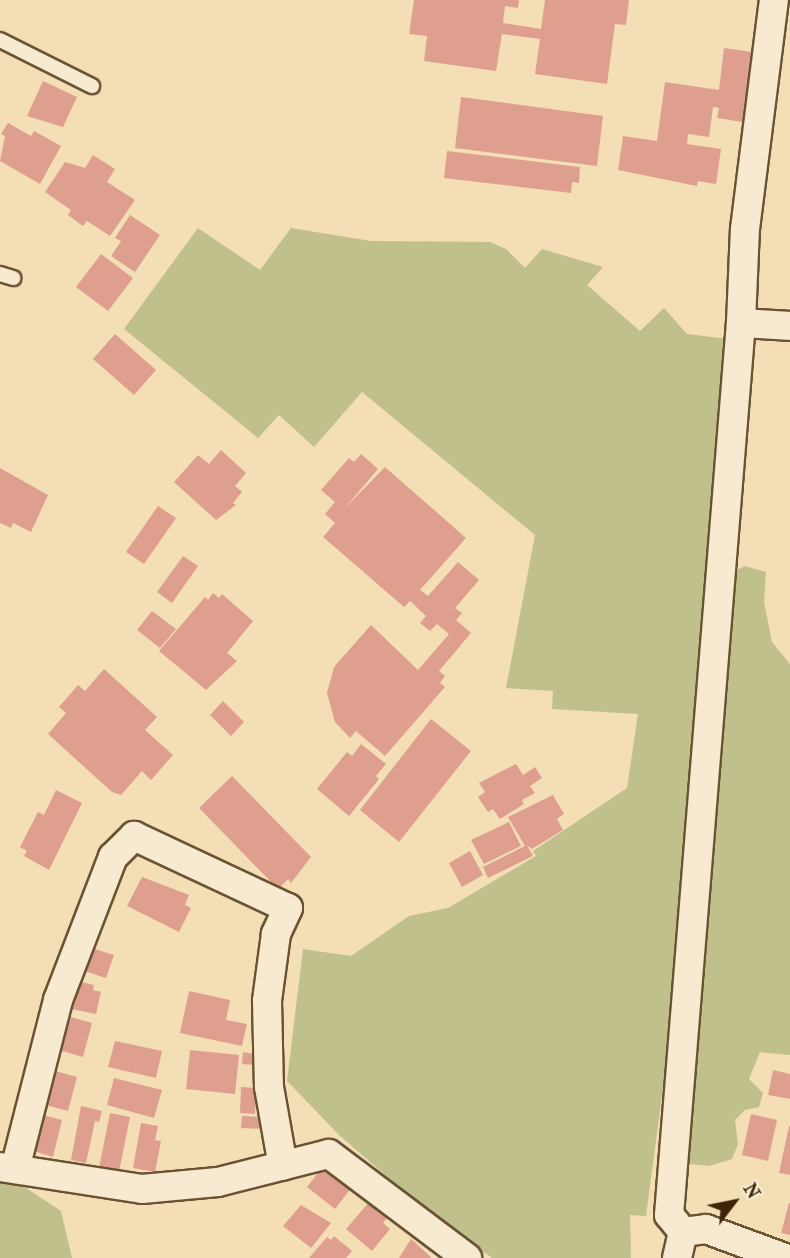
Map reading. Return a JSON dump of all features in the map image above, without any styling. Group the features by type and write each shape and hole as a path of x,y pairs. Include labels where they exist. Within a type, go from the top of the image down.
{"street":[{"path":"774,0 746,229 741,323 669,1214 680,1245 706,1229 785,1258"},
{"path":"741,323 790,326"},
{"path":"283,1166 269,1087 267,1001 276,934 288,908 134,836 113,857 58,1000 7,1168 142,1189 218,1182 283,1166 329,1154 467,1258"}],"lane":[{"path":"0,40 92,86"}],"green space":[{"path":"198,228 260,270 291,228 371,241 490,242 506,249 525,268 542,249 603,267 587,285 640,331 664,308 687,334 728,339 673,1012 646,1216 630,1215 631,1258 492,1258 413,1199 340,1136 287,1081 303,949 351,956 409,916 448,908 536,856 533,851 627,788 638,714 552,709 553,691 506,688 535,535 362,392 314,447 279,415 258,438 124,329"},
{"path":"745,566 766,572 764,602 772,642 790,664 790,1055 760,1052 749,1079 763,1093 759,1107 745,1110 735,1120 738,1144 732,1159 709,1166 689,1164 685,1136 696,1065 694,1036 718,738 728,691 724,651 735,571"},
{"path":"0,1182 26,1188 61,1211 72,1258 0,1258"}],"building":[{"path":"414,0 519,0 518,8 505,6 503,23 541,29 545,0 629,0 626,25 615,24 607,84 535,74 540,39 502,34 496,71 424,61 427,36 409,34"},
{"path":"724,48 759,53 749,123 717,118 719,108 713,107 709,137 688,134 687,144 721,149 716,184 698,181 697,186 618,170 623,136 657,141 665,82 719,90"},
{"path":"43,81 77,97 63,127 27,116"},
{"path":"461,97 603,116 597,166 455,148"},
{"path":"8,123 31,136 34,131 61,146 40,184 0,161 5,136 1,134"},
{"path":"447,151 580,167 579,183 572,182 571,193 444,178"},
{"path":"93,155 115,169 107,182 135,200 110,236 87,221 83,226 68,215 71,210 45,192 65,162 85,168"},
{"path":"130,215 160,235 135,272 111,256 121,241 115,238"},
{"path":"101,254 133,278 108,311 76,287"},
{"path":"115,334 156,370 134,395 93,359"},
{"path":"221,450 246,473 235,486 242,492 233,503 236,505 216,520 174,482 198,455 209,464"},
{"path":"361,454 378,469 344,509 385,467 466,538 420,590 428,596 458,562 479,580 455,608 462,613 456,620 471,633 439,671 445,676 440,683 445,687 385,756 356,731 350,738 335,722 327,693 334,667 371,625 418,670 449,634 437,624 430,631 420,623 426,616 410,601 404,607 323,537 335,523 325,514 335,502 321,490 349,458 354,462"},
{"path":"0,468 48,495 31,532 13,523 11,528 0,523"},
{"path":"158,506 176,518 144,564 126,552"},
{"path":"183,556 198,566 172,603 157,592"},
{"path":"213,593 219,598 222,594 253,621 227,653 237,661 206,690 159,651 205,597 208,600"},
{"path":"152,611 176,629 160,648 137,630"},
{"path":"104,669 157,717 145,730 173,755 151,780 142,771 121,795 112,792 48,734 66,713 59,707 78,685 85,691"},
{"path":"223,701 244,722 231,736 210,715"},
{"path":"431,719 471,751 399,842 360,810"},
{"path":"361,744 386,764 376,776 379,779 349,816 317,789 347,752 352,756"},
{"path":"516,764 523,775 535,767 542,778 530,786 535,793 522,800 524,804 500,819 493,809 488,812 478,797 485,792 479,783"},
{"path":"232,776 311,857 291,883 288,879 278,889 199,808"},
{"path":"56,790 82,803 49,870 24,856 27,851 20,847 38,812 44,815"},
{"path":"553,795 564,814 557,819 563,830 532,849 527,845 533,856 488,878 483,867 525,846 508,817"},
{"path":"509,822 521,846 484,864 471,840"},
{"path":"470,851 483,875 462,887 449,863"},
{"path":"142,877 189,895 185,905 191,908 179,932 127,906"},
{"path":"85,946 114,955 106,978 78,969"},
{"path":"73,980 94,985 93,990 101,992 96,1014 67,1008"},
{"path":"189,991 230,1000 226,1020 247,1024 242,1046 180,1033"},
{"path":"71,1017 92,1023 83,1057 55,1049 61,1027 67,1029"},
{"path":"115,1041 162,1051 156,1078 108,1067"},
{"path":"190,1050 239,1055 235,1094 186,1089"},
{"path":"243,1052 255,1054 254,1065 242,1064"},
{"path":"52,1070 77,1077 68,1111 42,1104"},
{"path":"773,1070 790,1074 790,1099 768,1095"},
{"path":"114,1078 162,1090 154,1118 107,1105"},
{"path":"241,1087 256,1088 255,1114 240,1113"},
{"path":"81,1106 102,1111 99,1122 95,1121 86,1163 71,1160"},
{"path":"110,1113 130,1117 119,1172 99,1168"},
{"path":"39,1114 62,1120 53,1157 30,1150"},
{"path":"751,1114 777,1120 768,1161 742,1155"},
{"path":"242,1116 264,1117 264,1129 241,1128"},
{"path":"141,1123 158,1126 155,1140 161,1141 155,1172 133,1168"},
{"path":"790,1126 790,1175 779,1173"},
{"path":"324,1165 352,1187 335,1209 307,1187"},
{"path":"370,1201 388,1217 383,1223 390,1229 372,1251 346,1229"},
{"path":"790,1203 790,1235 781,1233"},
{"path":"301,1205 331,1223 311,1248 283,1226"},
{"path":"334,1236 352,1251 346,1258 309,1258 327,1237 331,1240"},
{"path":"411,1239 431,1257 399,1258"}]}
